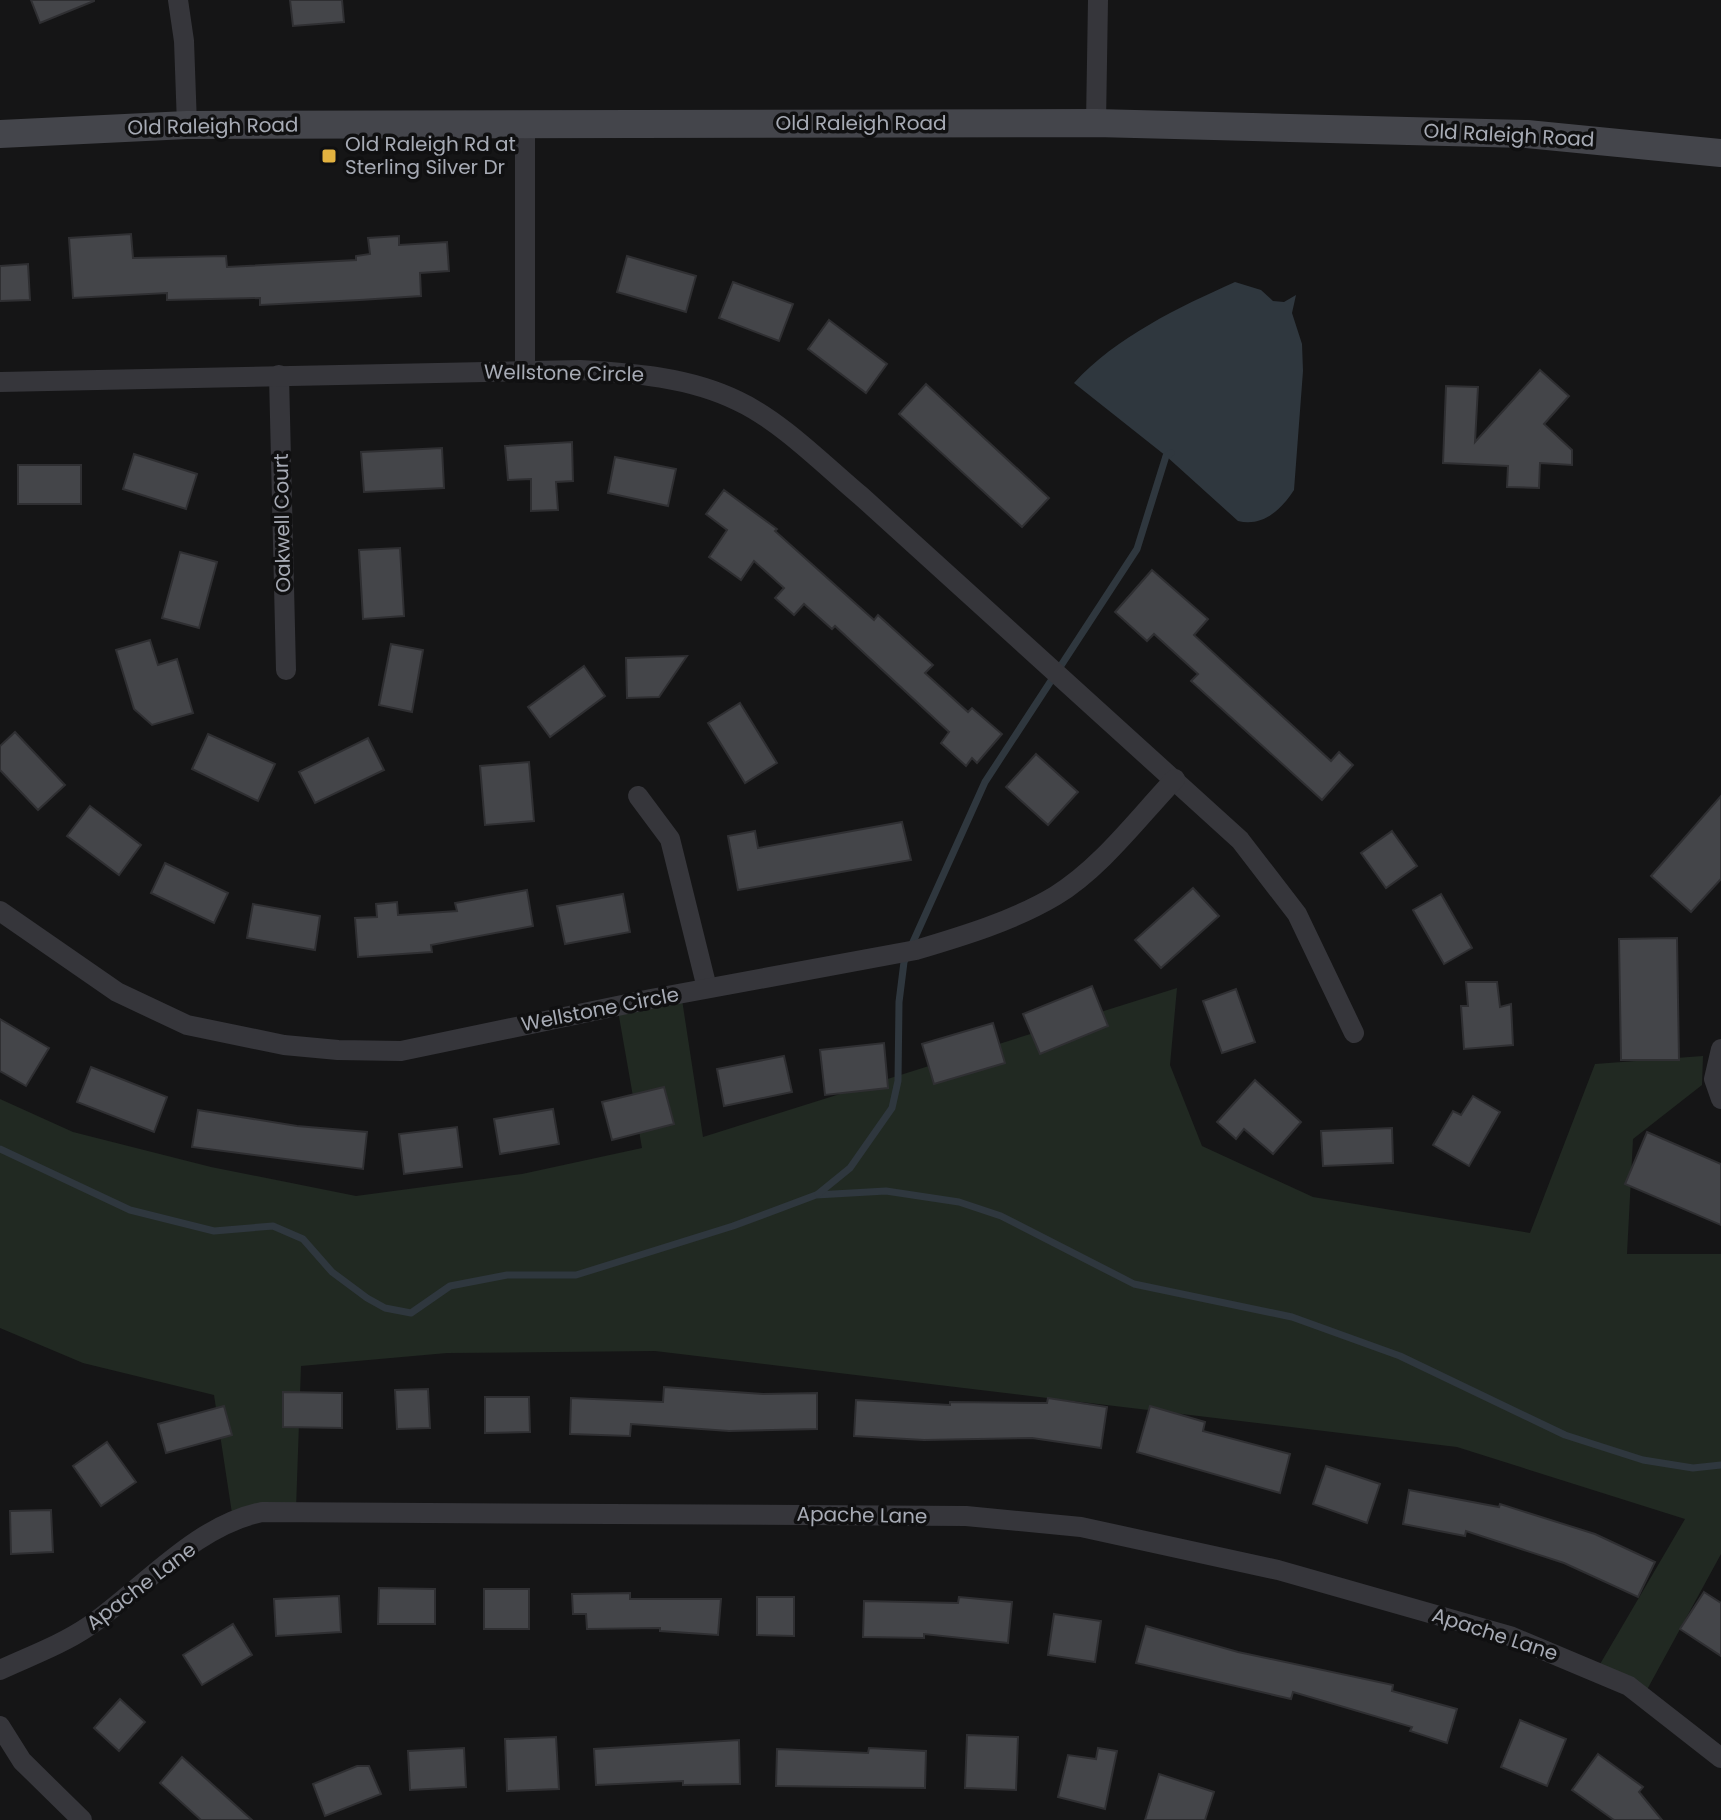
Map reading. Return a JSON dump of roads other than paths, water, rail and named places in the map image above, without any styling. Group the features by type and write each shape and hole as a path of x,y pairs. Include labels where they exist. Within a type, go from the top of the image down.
{"main road":[{"name":"Old Raleigh Road","path":"0,134 187,125 1096,123 1527,134 1721,153"}],"street":[{"path":"178,0 184,41 187,125"},
{"path":"1096,123 1098,0"},
{"path":"525,123 525,370"},
{"name":"Wellstone Circle","path":"0,382 525,370 653,375 738,401 801,445 849,485 1240,840 1288,901 1354,1033"},
{"name":"Oakwell Court","path":"279,375 286,670"},
{"name":"Wellstone Circle","path":"0,911 117,992 187,1025 284,1045 401,1051 707,988 916,950 1026,912 1058,894 1100,858 1175,779"},
{"path":"638,796 670,839 707,988"},
{"path":"1721,1049 1714,1079 1721,1099"},
{"name":"Apache Lane","path":"0,1670 56,1646 86,1628 174,1557 233,1520 262,1512 966,1516 1081,1527 1263,1567 1510,1636 1629,1686 1721,1758"},
{"path":"0,1726 22,1761 82,1820"}],"waterway":[{"path":"818,1194 850,1168 892,1108 898,1081 899,1002 904,962 985,782 1137,549 1166,456 1171,453"},
{"path":"0,1149 130,1210 214,1231 273,1226 303,1239 332,1272 367,1298 385,1308 411,1313 450,1286 507,1275 576,1275 733,1226 816,1195 886,1191 959,1202 1001,1216 1134,1284 1292,1317 1400,1356 1565,1435 1643,1460 1693,1468 1721,1465"}],"place":[{"name":"Old Raleigh Rd at Sterling Silver Dr","path":"329,156"}]}
